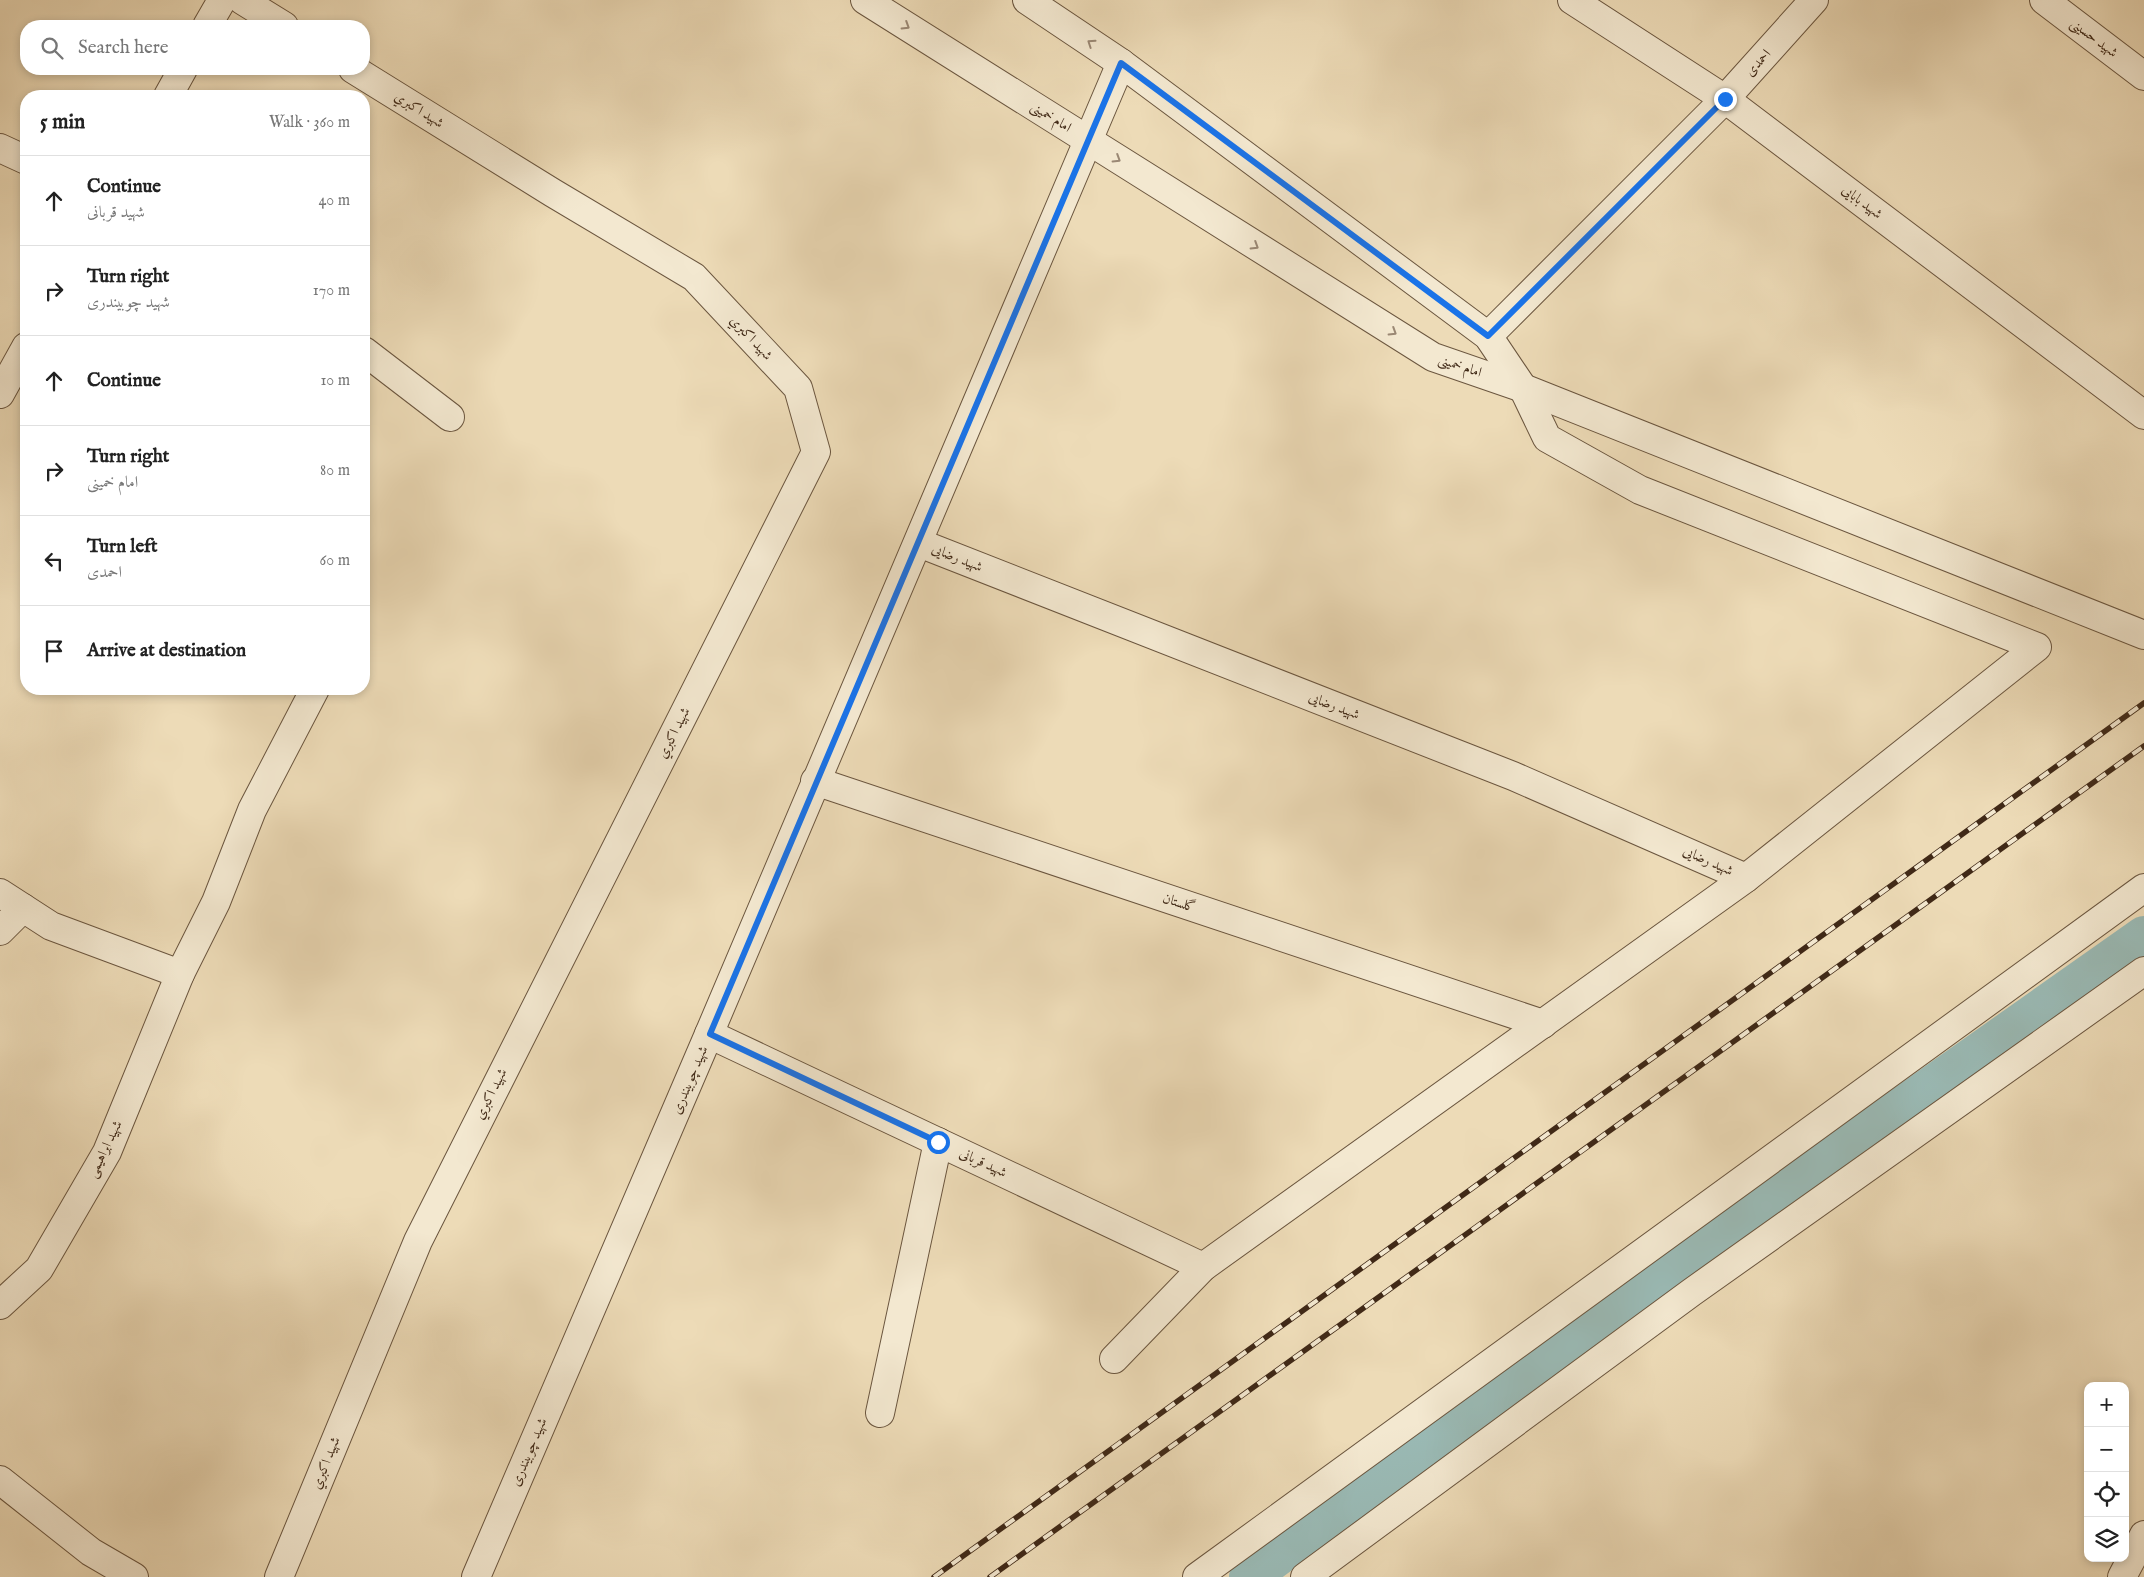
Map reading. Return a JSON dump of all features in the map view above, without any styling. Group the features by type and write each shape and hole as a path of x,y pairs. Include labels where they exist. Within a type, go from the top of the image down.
{"street":[{"path":"210,20 222,0"},
{"path":"242,0 274,20"},
{"name":"امام خمینی","path":"1027,0 1121,63 1488,336 1523,388"},
{"name":"شهید بابایی","path":"1572,0 1725,99 2144,415"},
{"name":"احمدی","path":"1488,336 1725,99 1814,0"},
{"name":"شهید حسینی","path":"2044,0 2144,76"},
{"name":"امام خمینی","path":"878,4 1088,141 1433,357 1523,388"},
{"name":"شهید چوبیندری","path":"476,1577 710,1034 815,781 1121,63"},
{"path":"171,90 180,75"},
{"name":"شهيد اکبري","path":"279,1577 418,1240 816,452 798,388 694,278 363,75"},
{"path":"0,148 20,157"},
{"path":"370,356 450,417"},
{"path":"0,394 20,362"},
{"path":"1523,388 2144,635"},
{"path":"1114,1359 1203,1267 1746,878 2037,647 1640,490 1547,438 1523,388"},
{"name":"شهید رضایی","path":"918,542 1512,776 1746,878"},
{"name":"شهید ابراهیمی","path":"0,1305 39,1269 107,1152 180,974 216,902 252,810 312,695"},
{"name":"گلستان","path":"815,781 1542,1024"},
{"path":"1197,1577 2144,888"},
{"path":"0,893 51,926 180,974"},
{"path":"0,930 23,908"},
{"path":"1305,1577 1692,1292 2144,971"},
{"name":"شهید قربانی","path":"710,1034 1203,1267"},
{"path":"880,1413 938,1142"},
{"path":"0,1480 91,1552 134,1577"},
{"path":"2122,1577 2144,1535"}],"waterway":[{"path":"1249,1577 1552,1354 2144,936"}],"railway":[{"path":"934,1577 2144,703"},
{"path":"990,1577 2144,746"}],"route":[{"path":"938,1142 710,1034 815,781 1121,63 1488,336 1725,99"}]}
